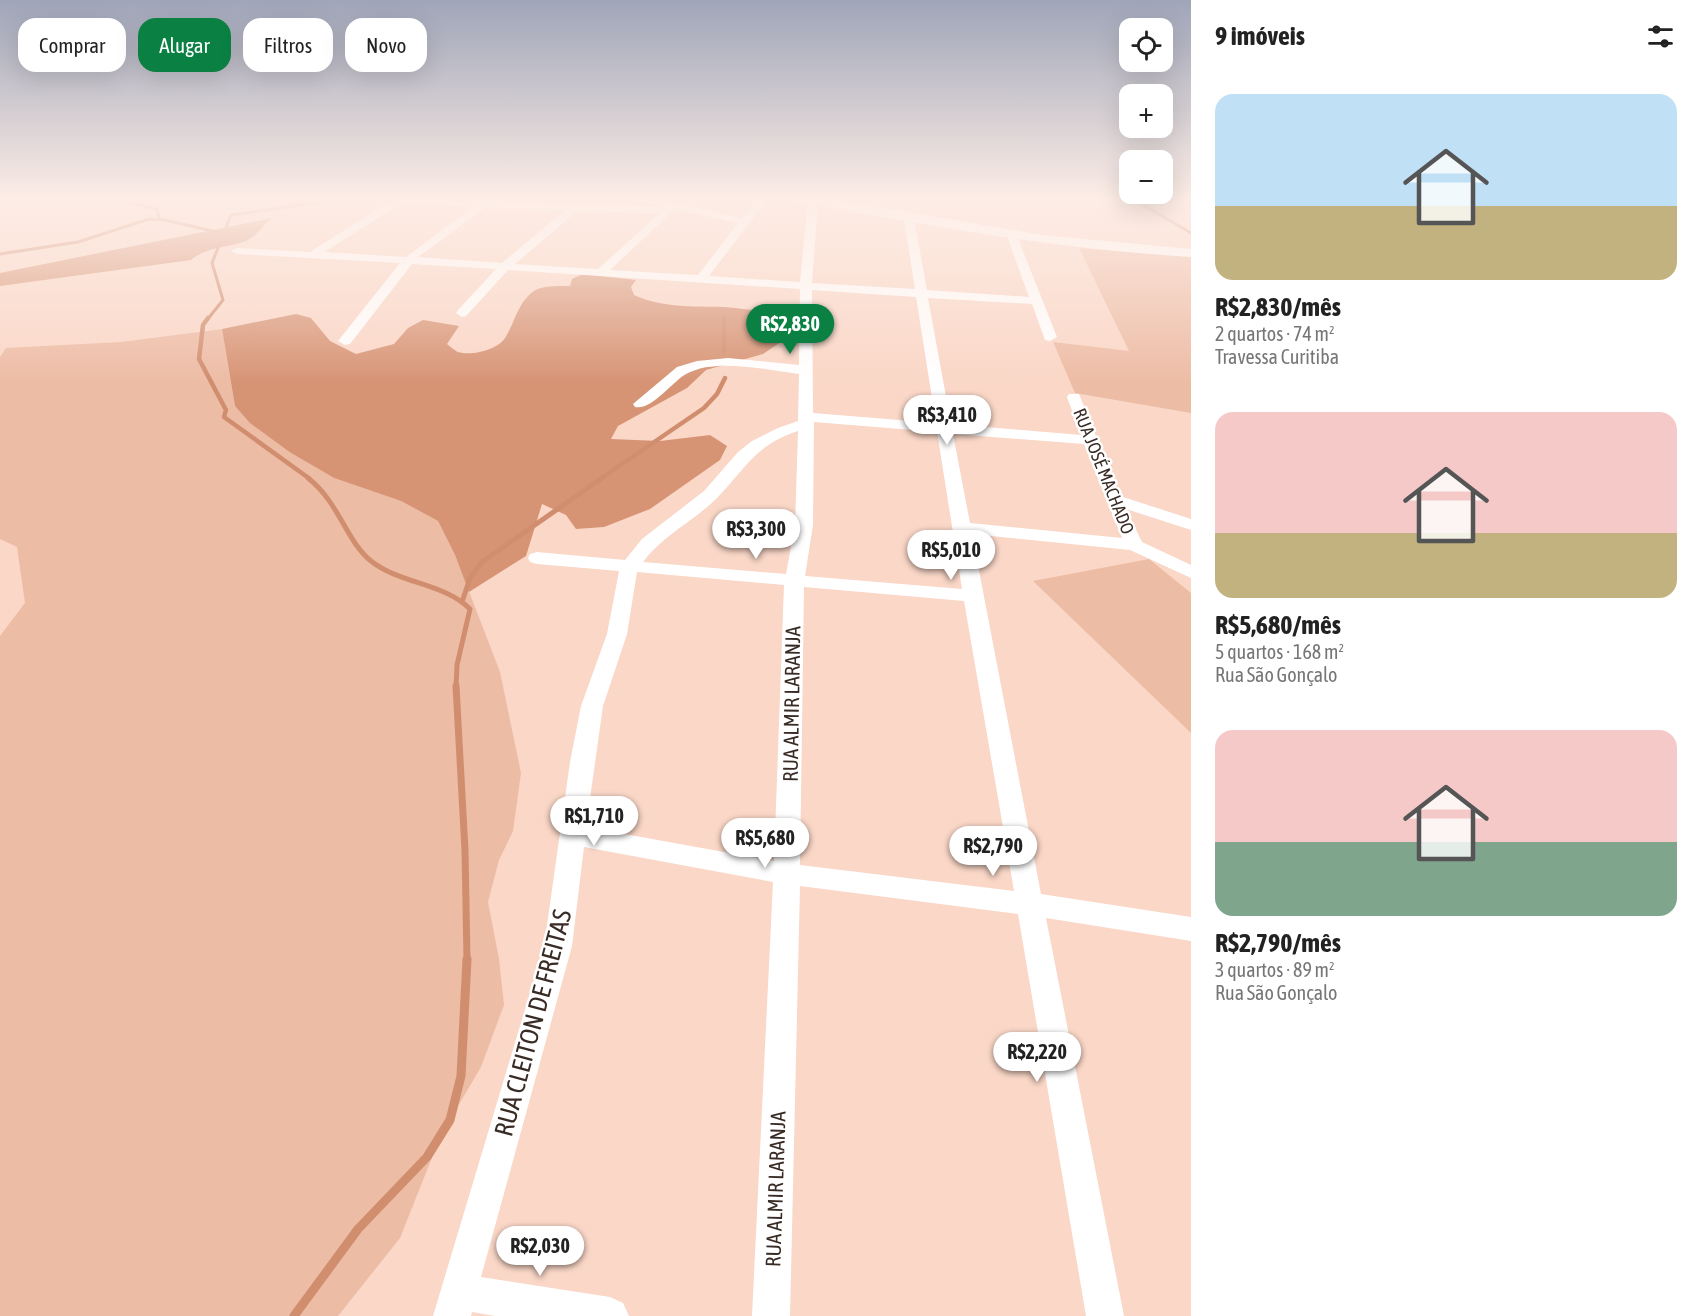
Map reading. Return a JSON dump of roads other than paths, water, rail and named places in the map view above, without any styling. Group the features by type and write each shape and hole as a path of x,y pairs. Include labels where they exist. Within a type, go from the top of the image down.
{"street":[{"path":"378,258 1036,301"},
{"path":"462,313 514,258"},
{"path":"600,273 616,258"},
{"path":"701,279 717,258"},
{"name":"RUA ALMIR LARANJA","path":"771,1316 787,874 794,582 804,525 806,286 808,258"},
{"path":"915,258 973,596 1105,1316"},
{"path":"1020,258 1050,337"},
{"path":"345,340 408,260"},
{"path":"640,404 682,370 691,366 728,363 805,370"},
{"name":"RUA JOSÉ MACHADO","path":"1074,397 1113,499 1134,545"},
{"path":"806,421 1090,440"},
{"name":"RUA CLEITON DE FREITAS","path":"456,1304 558,946 582,762 592,706 617,634 629,567 648,543 710,495 744,455 758,444 806,421"},
{"path":"1113,499 1191,525"},
{"path":"962,528 1134,545 1191,572"},
{"path":"537,558 973,596"},
{"path":"573,835 787,874 1030,904 1191,929"},
{"path":"456,1304 610,1316"}],"waterway":[{"path":"207,320 223,300 212,263 214,258"},
{"path":"208,318 203,325 199,359 226,410 224,417 310,479"},
{"path":"724,318 724,351"},
{"path":"600,479 704,408 717,394 725,378"},
{"path":"308,478 327,498 355,543 371,561 395,575 448,594 470,609 457,665 456,686"},
{"path":"462,602 470,578 482,562 602,478"},
{"path":"456,686 465,850 467,959"},
{"path":"294,1316 358,1229 427,1157 450,1120 461,1076 467,959"}]}
